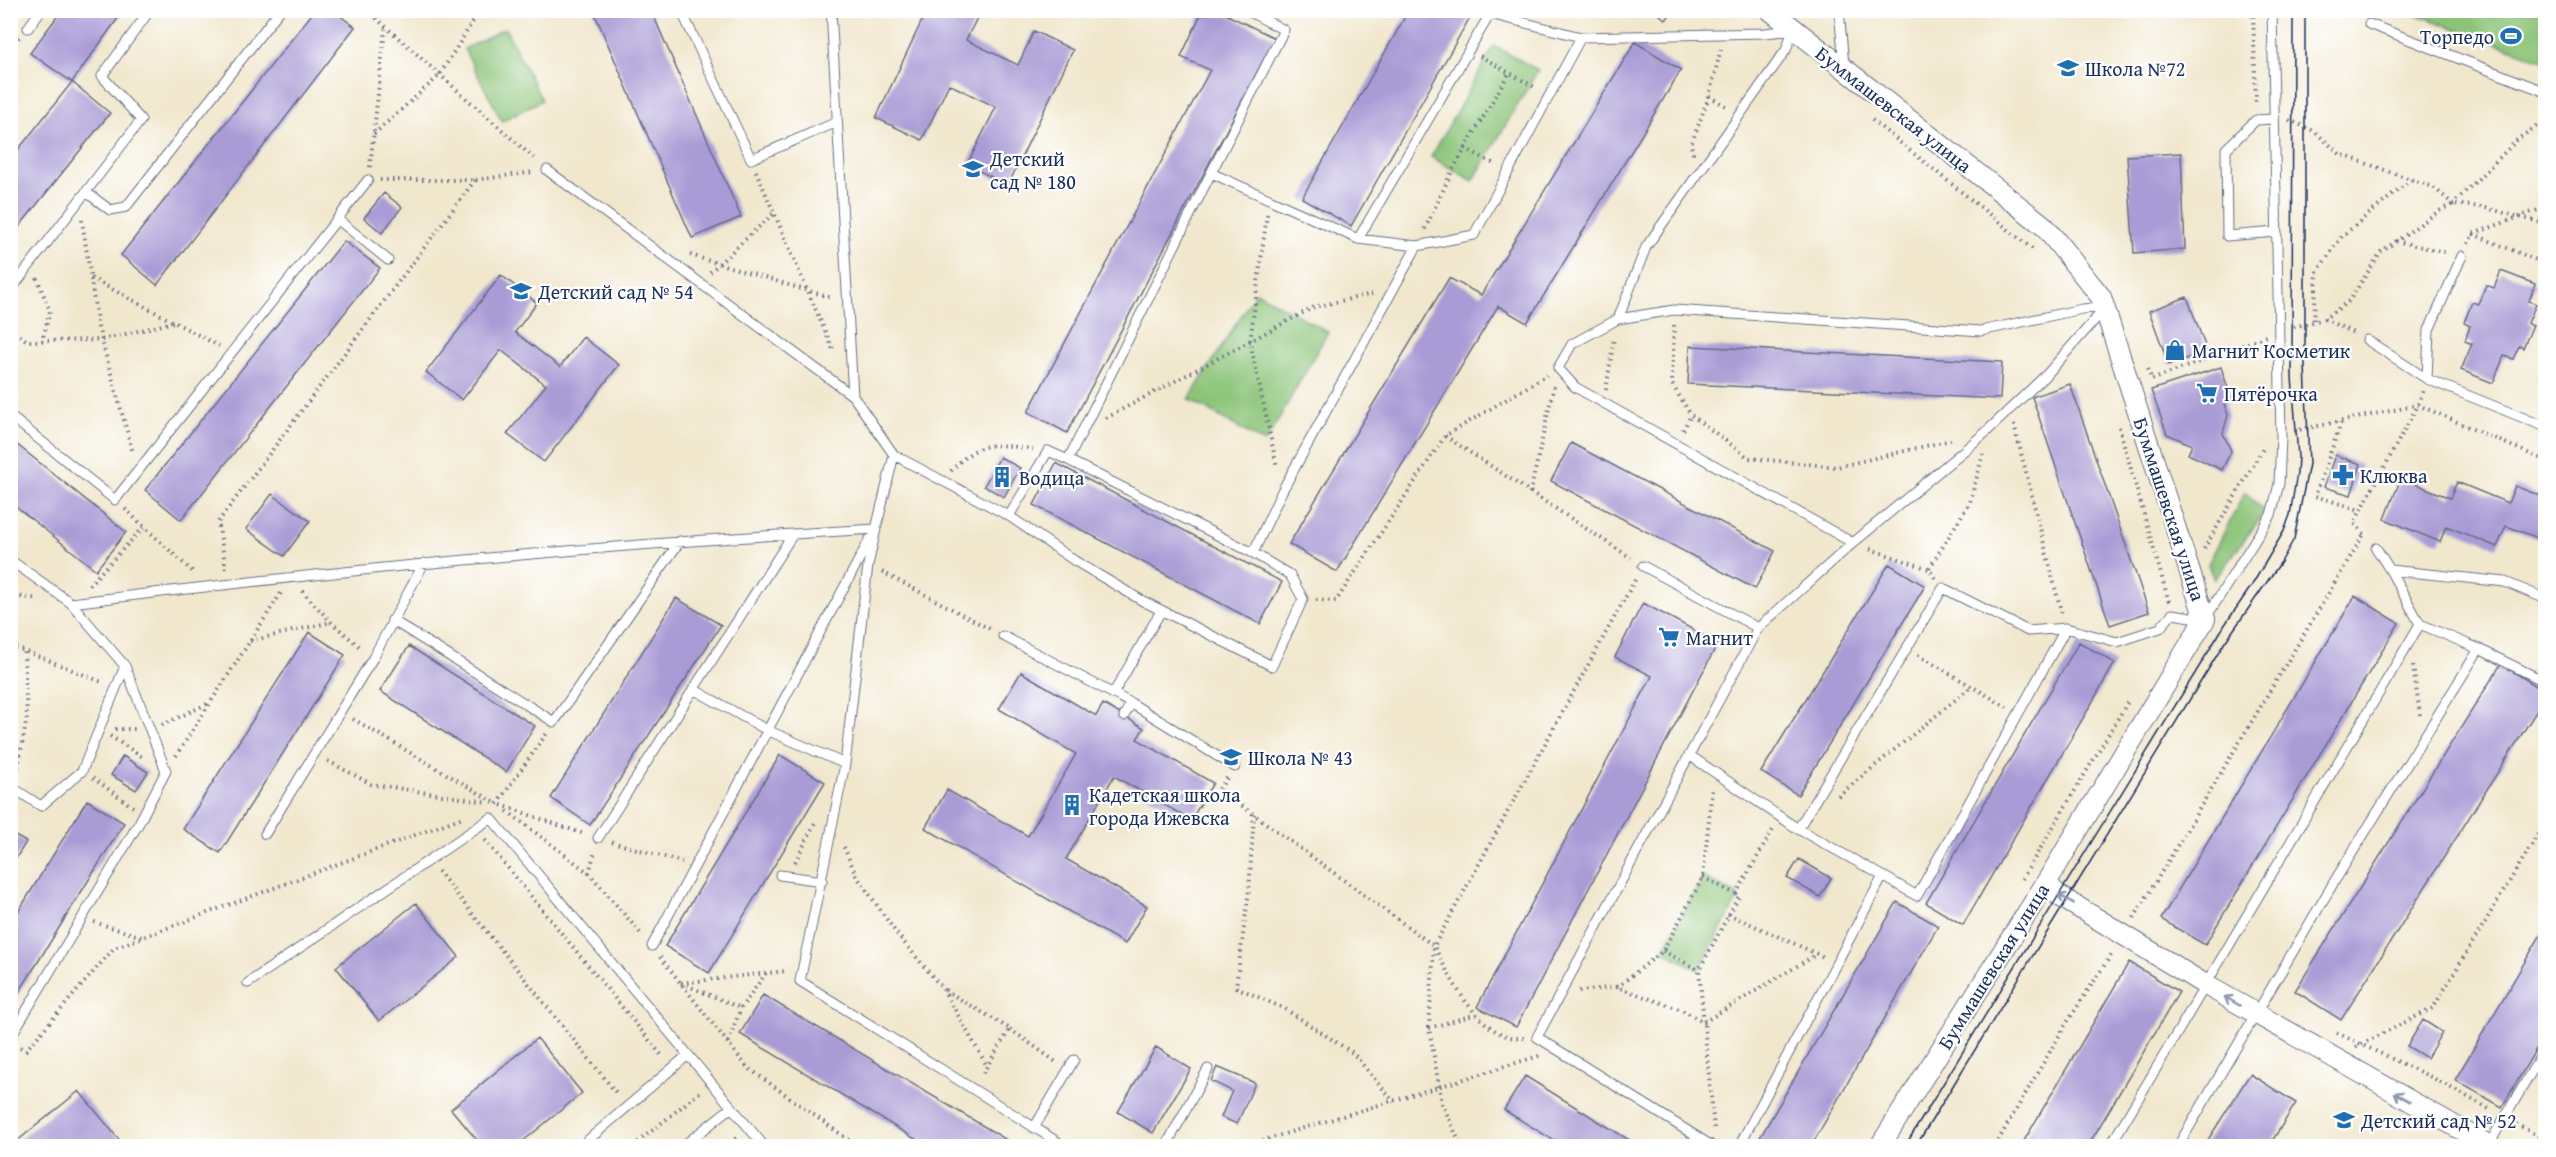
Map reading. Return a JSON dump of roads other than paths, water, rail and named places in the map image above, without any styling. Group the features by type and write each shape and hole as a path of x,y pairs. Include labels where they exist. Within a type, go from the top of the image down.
{"street":[{"name":"Буммашевская улица","path":"1770,10 2044,226 2101,297 2205,619 2046,884 1880,1146"},
{"path":"2046,884 2058,895 2204,984 2489,1146"}],"lane":[{"path":"28,28 41,10"},
{"path":"10,291 141,120 102,76 150,10"},
{"path":"86,192 110,210 126,207 280,10"},
{"path":"681,10 751,159 837,122"},
{"path":"831,10 853,396"},
{"path":"1068,460 1284,30 1246,10"},
{"path":"1839,10 1844,70"},
{"path":"1798,829 1943,588 2028,631 2066,628 2117,642 2160,628 2172,614 2205,619 2271,514 2279,484 2281,437 2272,10"},
{"path":"1358,239 1490,14 1581,37 1765,33 1793,30 1786,50 1646,246 1617,319"},
{"path":"2368,24 2546,92"},
{"path":"1211,173 1358,239 1417,246 1474,235 1581,37"},
{"path":"2273,119 2256,120 2226,149 2227,236 2277,232"},
{"path":"547,171 853,396 894,455 1009,516 1075,561 1161,610 1272,666 1303,599 1290,575 1253,553 1048,452 1009,516"},
{"path":"10,416 115,500 368,180"},
{"path":"337,219 388,260"},
{"path":"1253,553 1282,491 1417,246"},
{"path":"2427,379 2429,330 2462,256"},
{"path":"1853,543 1575,387 1558,368 1572,344 1617,319 1674,310 1982,331 2082,309 2106,307"},
{"path":"1712,1146 1537,1037 1758,628 1853,543 1985,433 2048,374 2089,322 2106,307"},
{"path":"2367,340 2427,379 2546,427"},
{"path":"894,455 868,565 845,764 800,981 1064,1146"},
{"path":"71,603 424,563 680,541 876,529"},
{"path":"652,946 876,529"},
{"path":"598,838 793,534"},
{"path":"392,620 555,722 680,541"},
{"path":"2376,548 2420,624 2479,649 2546,682"},
{"path":"10,560 71,603 125,666 166,771 144,815 10,1038"},
{"path":"265,834 373,658 424,563"},
{"path":"1643,566 1758,628"},
{"path":"2390,570 2505,582 2546,599"},
{"path":"1113,694 1161,610"},
{"path":"2110,1146 2204,984 2420,624"},
{"path":"1689,755 1798,829 1917,896 2066,628"},
{"path":"1003,636 1131,703 1235,767"},
{"path":"2178,1146 2479,649"},
{"path":"12,787 41,806 82,771 125,666"},
{"path":"693,688 767,730 845,764"},
{"path":"1124,716 1131,703"},
{"path":"248,983 491,818 688,1055 728,1110 764,1146"},
{"path":"780,875 822,881"},
{"path":"1739,1146 1883,876"},
{"path":"2489,1146 2546,1047"},
{"path":"581,1146 688,1055"},
{"path":"1034,1128 1074,1060"},
{"path":"1166,1146 1208,1069"},
{"path":"683,1146 728,1110"}],"tram line":[{"path":"1905,1146 2224,626 2252,585 2284,531 2290,515 2298,457 2292,377 2293,10"},
{"path":"1916,1146 2225,642 2281,562 2294,539 2309,464 2305,365 2305,10"}],"place":[{"name":"Торпедо","path":"2511,36"},
{"name":"Школа №72","path":"2068,68"},
{"name":"Детский сад № 180","path":"973,169"},
{"name":"Детский сад № 54","path":"521,291"},
{"name":"Магнит Косметик","path":"2175,350"},
{"name":"Пятёрочка","path":"2207,393"},
{"name":"Клюква","path":"2343,475"},
{"name":"Водица","path":"1002,477"},
{"name":"Магнит","path":"1669,637"},
{"name":"Школа № 43","path":"1231,757"},
{"name":"Кадетская школа города Ижевска","path":"1072,805"},
{"name":"Детский сад № 52","path":"2344,1120"}]}
